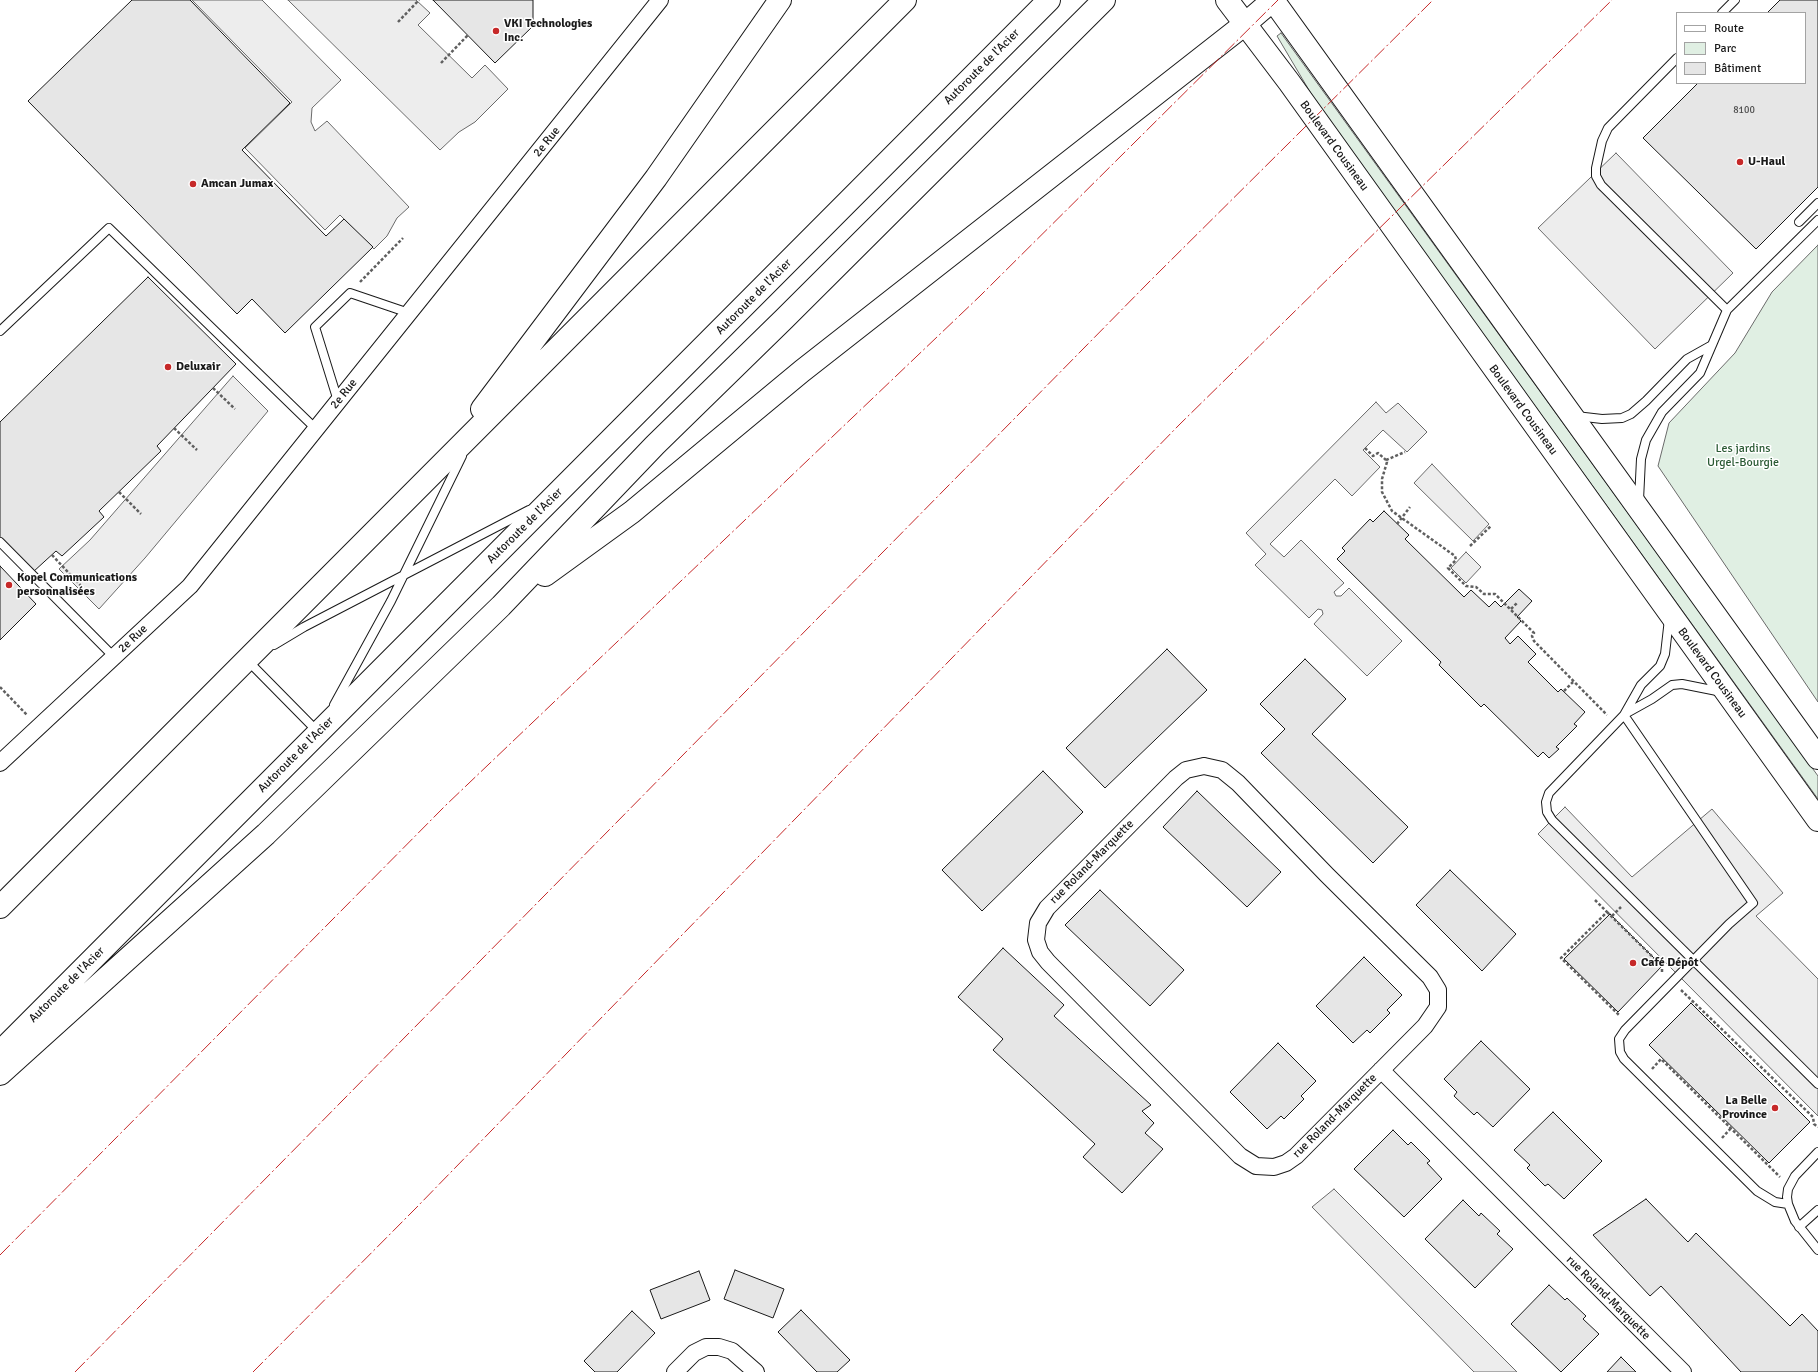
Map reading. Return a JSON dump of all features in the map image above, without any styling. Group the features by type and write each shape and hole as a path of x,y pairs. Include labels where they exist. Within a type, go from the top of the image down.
{"main road":[{"path":"432,475 656,178 780,0"},
{"path":"0,908 905,0"},
{"name":"Autoroute de l'Acier","path":"0,1052 1049,0"},
{"path":"0,1074 266,834 502,606 655,445 784,319 1104,0"},
{"name":"Boulevard Cousineau","path":"1228,0 1818,820"},
{"path":"502,606 632,512 802,371 1245,24 1273,0 1818,758"}],"street":[{"name":"2e Rue","path":"0,763 190,586 660,0"},
{"name":"rue Roland-Marquette","path":"1198,766 1210,766 1222,770 1238,783 1430,977 1436,986 1439,1002 1433,1016 1381,1070 1291,1160 1280,1166 1268,1168 1250,1163 1240,1156 1043,957 1036,940 1036,929 1040,918 1047,908 1180,773 1198,766"},
{"name":"rue Roland-Marquette","path":"1381,1070 1683,1372"},
{"path":"675,1372 694,1353 706,1348 719,1347 732,1351 756,1372"}],"lane":[{"path":"1723,12 1735,0"},
{"path":"1676,59 1608,128 1599,150 1596,176 1601,185 1727,310"},
{"path":"1799,222 1818,203"},
{"path":"1638,509 1641,459 1646,440 1662,412 1700,373 1727,310 1818,220"},
{"path":"0,331 109,228 316,429"},
{"path":"338,401 315,327 350,293 409,313"},
{"path":"1571,416 1602,419 1622,418 1631,414 1646,401 1687,359 1712,346"},
{"path":"491,397 403,576 374,633 318,732 247,660 304,627 403,576 554,497"},
{"path":"0,542 114,657"},
{"path":"1670,613 1663,660 1656,671 1641,685 1624,715 1549,792 1546,802 1547,812 1552,820 1818,1084"},
{"path":"1624,715 1652,699 1666,688 1678,684 1727,693"},
{"path":"1624,715 1753,903 1729,924 1625,1030 1620,1038 1620,1052 1633,1068 1757,1191 1775,1202 1788,1204"},
{"path":"1818,1152 1792,1181 1788,1189 1788,1204 1799,1227 1818,1250"},
{"path":"1799,1227 1818,1210"}],"path":[{"path":"398,22 419,0"},
{"path":"442,63 468,35"},
{"path":"350,293 403,238"},
{"path":"213,388 235,409"},
{"path":"174,428 197,450"},
{"path":"1365,448 1373,456 1378,453 1386,460"},
{"path":"1386,460 1405,452"},
{"path":"1386,460 1382,479 1382,492 1388,505 1402,518 1455,556 1456,560 1448,568 1466,586 1476,587 1484,594 1495,594 1534,633 1532,636 1534,641 1608,716"},
{"path":"119,492 141,514"},
{"path":"1397,524 1410,507"},
{"path":"1470,546 1491,526"},
{"path":"52,555 82,586"},
{"path":"1511,610 1517,603"},
{"path":"1564,691 1573,682"},
{"path":"0,687 39,727"},
{"path":"1595,900 1662,966 1663,971 1657,977"},
{"path":"1612,916 1625,904"},
{"path":"1608,912 1561,958 1619,1015 1624,1010"},
{"path":"1681,990 1812,1117 1814,1124 1818,1127"},
{"path":"1649,1071 1661,1059 1781,1178"},
{"path":"1722,1139 1731,1128"}],"green space":[{"path":"1281,33 1818,776 1818,799 1316,102 1277,36"},
{"name":"Les jardins Urgel-Bourgie","path":"1818,245 1818,702 1658,466 1669,423 1735,353 1772,292"}],"shaded area":[{"path":"192,0 262,0 341,80 312,108 311,122 315,131 327,121 409,207 397,218 387,236 374,249 340,215 325,230 245,148 292,102"},
{"path":"288,0 416,0 430,13 418,25 472,78 485,65 508,89 475,122 459,132 440,150"},
{"path":"1616,153 1733,273 1655,349 1538,228"},
{"path":"233,376 268,411 145,558 99,609 59,569 90,540"},
{"path":"1376,402 1386,413 1398,403 1427,432 1407,452 1383,430 1363,450 1380,467 1352,496 1335,479 1270,544 1284,557 1301,540 1344,583 1334,592 1336,596 1341,596 1349,588 1402,641 1367,676 1314,624 1323,614 1322,610 1318,609 1309,618 1255,565 1266,554 1246,533"},
{"path":"1432,464 1489,524 1473,541 1414,483"},
{"path":"1466,552 1481,567 1466,583 1451,568"},
{"path":"1565,807 1632,877 1712,809 1783,893 1756,916 1818,979 1818,1116 1538,834"},
{"path":"1334,1189 1517,1372 1474,1372 1312,1207"}],"building":[{"name":"Amcan Jumax","path":"132,0 190,0 290,103 242,150 326,236 344,219 373,247 285,333 252,299 237,314 28,101"},
{"name":"VKI Technologies Inc.","path":"433,0 533,0 533,26 495,63"},
{"path":"1780,0 1818,0 1818,187 1756,249 1643,138 1697,84 1806,84 1806,12 1768,12"},
{"path":"148,277 236,364 157,446 161,451 99,511 104,517 62,556 56,551 33,572 0,537 0,422"},
{"path":"1384,511 1409,535 1405,539 1464,597 1471,590 1489,607 1495,601 1501,607 1519,589 1532,601 1517,617 1521,621 1505,638 1510,644 1518,636 1536,654 1528,662 1558,692 1561,689 1585,712 1574,724 1577,726 1556,747 1559,749 1549,758 1543,752 1538,757 1484,704 1481,707 1439,665 1441,662 1337,559 1345,551 1342,548 1370,519 1373,522"},
{"name":"Kopel Communications personnalisées","path":"0,566 36,604 0,640"},
{"path":"1167,649 1207,690 1105,788 1066,748"},
{"path":"1305,659 1346,699 1312,734 1408,827 1373,863 1261,753 1285,729 1260,704"},
{"path":"1043,771 1083,812 982,911 942,870"},
{"path":"1197,791 1281,872 1247,907 1163,827"},
{"path":"1450,870 1516,934 1482,971 1416,905"},
{"path":"1100,890 1184,970 1150,1006 1065,925"},
{"path":"1610,914 1662,966 1618,1012 1564,959"},
{"path":"1003,948 1064,1005 1054,1016 1151,1105 1142,1111 1154,1123 1145,1133 1163,1149 1122,1193 1083,1157 1095,1144 993,1050 1003,1039 958,997"},
{"path":"1364,957 1402,995 1387,1010 1390,1013 1370,1033 1367,1030 1353,1043 1316,1006"},
{"path":"1691,1003 1810,1122 1769,1163 1649,1045"},
{"path":"1481,1041 1530,1089 1493,1127 1477,1112 1474,1115 1454,1096 1457,1092 1444,1079"},
{"path":"1278,1043 1316,1081 1301,1096 1304,1099 1284,1119 1281,1116 1267,1129 1230,1092"},
{"path":"1553,1112 1602,1161 1564,1199 1548,1184 1545,1186 1527,1168 1530,1165 1514,1150"},
{"path":"1393,1130 1408,1145 1411,1142 1430,1161 1427,1163 1442,1179 1404,1217 1354,1169"},
{"path":"1646,1199 1688,1242 1696,1233 1790,1326 1802,1314 1818,1331 1818,1372 1741,1372 1661,1286 1650,1296 1593,1235"},
{"path":"1463,1200 1479,1216 1481,1213 1500,1231 1497,1234 1513,1249 1475,1288 1425,1239"},
{"path":"735,1270 784,1289 773,1318 724,1299"},
{"path":"699,1271 710,1300 661,1319 650,1290"},
{"path":"1549,1285 1565,1300 1567,1298 1586,1316 1583,1319 1599,1334 1561,1372 1511,1324"},
{"path":"801,1310 850,1360 837,1372 817,1372 778,1332"},
{"path":"632,1311 655,1333 617,1372 595,1372 584,1361"},
{"path":"1621,1357 1636,1372 1607,1372"}],"power":[{"path":"0,1255 446,805 980,296 1278,0"},
{"path":"75,1372 1151,280 1433,0"},
{"path":"253,1372 416,1208 1179,425 1612,0"}],"place":[{"name":"VKI Technologies Inc.","path":"496,31"},
{"name":"U-Haul","path":"1740,162"},
{"name":"Amcan Jumax","path":"193,184"},
{"name":"Deluxair","path":"168,367"},
{"name":"Kopel Communications personnalisées","path":"9,585"},
{"name":"Café Dépôt","path":"1633,963"},
{"name":"La Belle Province","path":"1775,1108"}]}
